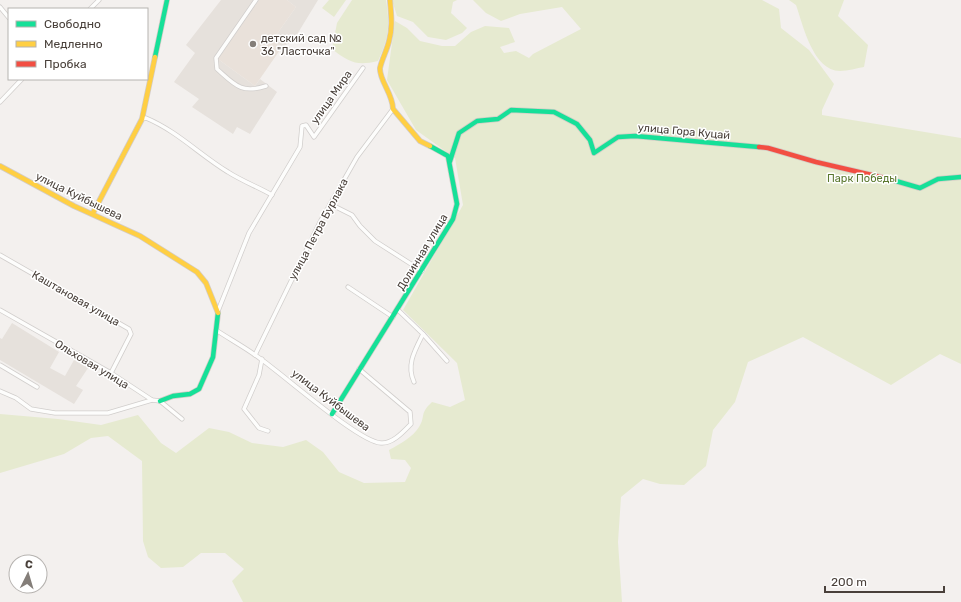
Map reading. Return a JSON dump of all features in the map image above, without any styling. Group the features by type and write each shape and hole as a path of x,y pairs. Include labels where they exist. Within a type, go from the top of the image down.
{"street":[{"path":"91,8 99,0"},
{"path":"93,213 142,119 166,0"},
{"path":"256,0 216,58 217,69 240,88 252,90 266,86"},
{"path":"390,0 392,25 390,40 380,69 385,86 393,100 392,110 420,141 448,156 450,161"},
{"path":"0,7 8,17"},
{"name":"улица Мира","path":"218,311 250,233 300,147 302,126 306,125 314,137 363,68"},
{"path":"0,102 21,80"},
{"name":"улица Петра Бурлака","path":"255,355 330,204 357,157 392,110"},
{"name":"улица Гора Куцай","path":"450,161 459,133 477,121 498,119 511,110 530,110 554,112 577,124 590,140 594,153 618,137 635,136 768,148 816,162 854,170 920,188 938,179 961,177"},
{"path":"142,119 146,118 159,123 177,134 228,172 272,195"},
{"name":"Долинная улица","path":"332,414 358,369 398,310 422,271 456,212 457,204 450,161"},
{"name":"улица Куйбышева","path":"0,166 74,206 93,213 140,236 197,272 206,282 218,311 213,344 213,357 198,389 190,394 173,396 160,401"},
{"path":"330,204 352,215 360,226 375,241 422,271"},
{"name":"Каштановая улица","path":"0,255 129,329 131,334 111,373"},
{"path":"348,287 393,317"},
{"name":"Ольховая улица","path":"0,310 111,373 152,400 160,401"},
{"path":"398,310 423,334 447,361"},
{"name":"улица Куйбышева","path":"216,330 262,359 332,414 372,442 383,444 402,434 411,424 410,412 358,369"},
{"path":"414,382 410,374 410,364 423,334"},
{"path":"262,359 259,375 244,409 260,428 268,431"},
{"path":"0,365 37,387"},
{"path":"0,391 16,398 31,409 55,413 108,413 152,400"},
{"path":"160,401 182,419"}],"shaded area":[{"path":"221,0 259,0 218,59 255,86 260,79 277,92 250,134 237,127 233,134 192,107 199,99 174,82 195,53 186,45"},
{"name":"детский сад № 36 \"Ласточка\"","path":"259,0 287,0 296,7 272,41 282,47 255,86 218,59"},
{"path":"287,0 318,0 293,41 282,47 272,41 296,7"},
{"path":"12,323 59,352 50,368 65,376 74,360 88,368 76,386 83,390 74,404 0,360 0,338 2,339"}],"green space":[{"path":"329,0 346,0 334,17 322,8"},
{"path":"352,0 386,0 388,31 378,61 364,63 354,62 332,49 337,23"},
{"path":"392,0 457,0 453,2 451,13 467,28 462,33 446,40 428,37 413,22 397,16"},
{"name":"Парк Победы","path":"473,0 762,0 779,9 781,28 809,50 834,84 822,110 822,115 961,138 961,364 940,354 891,385 803,337 748,362 735,402 713,430 706,466 684,485 660,484 643,479 621,497 618,542 622,602 243,602 232,581 244,569 225,553 201,553 183,567 161,568 148,557 143,541 142,461 108,436 91,438 64,454 0,473 0,414 58,419 101,425 138,415 161,443 176,453 209,428 229,432 252,443 283,447 306,440 323,452 339,472 364,483 405,482 411,468 405,460 391,459 389,450 406,440 416,431 421,423 425,409 432,402 450,407 465,400 457,363 403,310 463,205 455,158 416,130 387,80 395,21 407,28 420,41 442,46 455,46 471,32 485,26 509,28 515,42 500,47 504,53 516,51 529,58 533,54 581,29 562,7 520,14 501,21 486,13"},
{"path":"789,0 844,0 838,16 868,45 864,67 840,71 831,69 823,64 810,46 796,5"}],"traffic: fast":[{"path":"155,57 167,0"},
{"path":"450,161 459,133 477,121 498,119 511,110 554,112 577,124 590,140 594,153 618,137 635,136 759,147"},
{"path":"332,414 453,219 457,204 448,156 430,146"},
{"path":"889,179 920,188 938,179 961,177"},
{"path":"160,401 173,396 190,394 199,389 213,357 218,313"}],"traffic: slow":[{"path":"390,0 391,31 380,68 380,73 391,98 393,109 420,141 430,146"},
{"path":"93,213 142,119 155,57"},
{"path":"0,166 74,206 140,236 197,272 206,283 218,313"}],"traffic: jam":[{"path":"759,147 889,179"}],"place":[{"name":"детский сад № 36 \"Ласточка\"","path":"253,44"}]}
